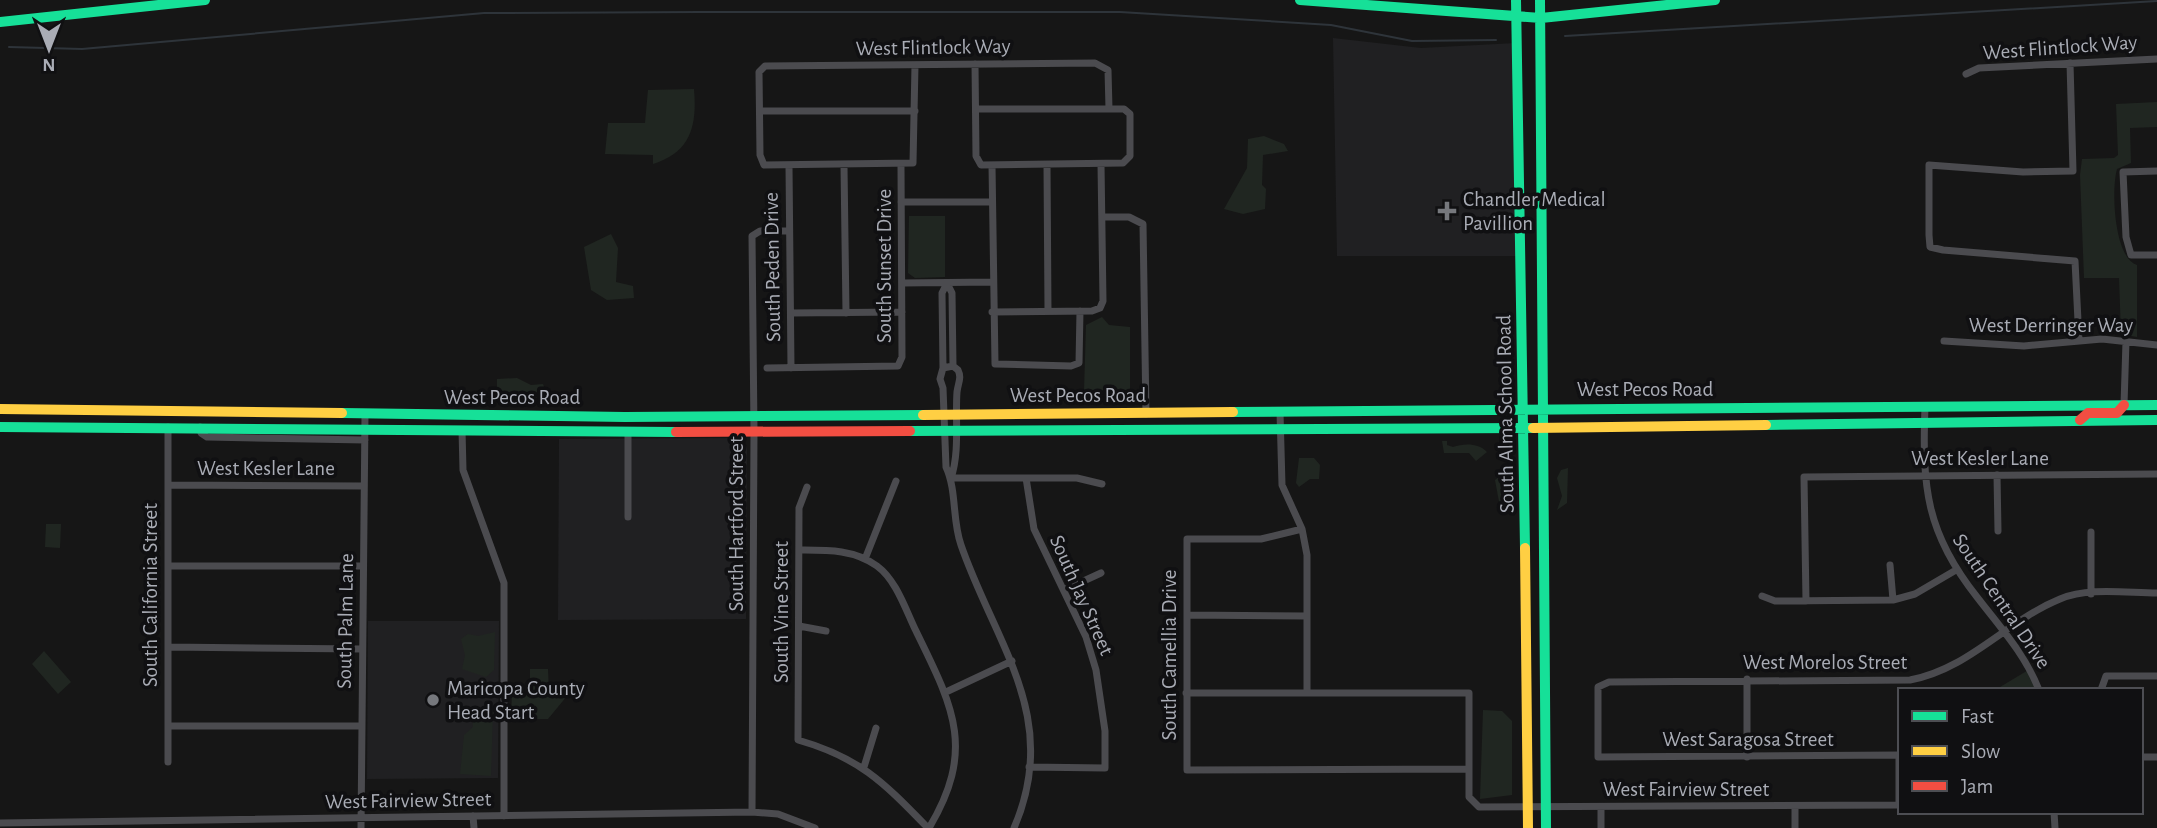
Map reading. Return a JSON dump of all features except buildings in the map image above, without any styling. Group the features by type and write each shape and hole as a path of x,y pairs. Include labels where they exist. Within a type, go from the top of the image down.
{"main road":[{"path":"0,22 205,0"},
{"path":"1300,0 1541,18 1715,0"},
{"name":"South Alma School Road","path":"1516,0 1528,828"},
{"name":"South Alma School Road","path":"1540,2 1546,828"},
{"path":"2079,421 2088,413 2117,413 2124,405"},
{"name":"West Pecos Road","path":"0,410 565,417 2157,405"},
{"path":"518,430 524,424 555,423 565,417"},
{"name":"West Pecos Road","path":"0,427 628,432 1280,427 1543,428 2157,419"}],"street":[{"name":"West Flintlock Way","path":"1966,74 1979,68 2157,59"},
{"name":"West Flintlock Way","path":"760,70 765,66 1095,63 1106,67 1109,109"},
{"path":"2070,63 2073,171 2023,172 1929,165 1930,247 2075,261 2078,341"},
{"path":"975,64 977,162 992,165 1047,165 1128,161 1128,111 976,109"},
{"name":"South Sunset Drive","path":"791,368 898,366 902,357 901,166 913,163 915,65"},
{"name":"South Peden Drive","path":"760,70 760,155 764,165 789,166 791,368"},
{"path":"760,111 915,111"},
{"path":"992,312 1080,311 1100,308 1103,301 1101,164"},
{"path":"992,165 992,312 995,364 1070,366 1079,363 1080,311"},
{"path":"1047,165 1048,311"},
{"path":"789,166 901,166"},
{"path":"844,166 846,313"},
{"path":"2157,171 2123,172 2126,237 2131,255 2157,255"},
{"path":"901,202 992,202"},
{"path":"1102,217 1129,217 1143,224 1146,414"},
{"name":"South Hartford Street","path":"752,812 754,416 751,236 760,231 789,231"},
{"path":"902,283 992,282"},
{"path":"947,283 952,293 953,366 961,378 950,415"},
{"path":"947,283 942,293 943,368 939,374 950,415 946,467 951,478 958,537 1012,661 1028,716 1029,767 1026,793 1014,828"},
{"path":"791,313 902,312"},
{"name":"West Derringer Way","path":"1944,341 2024,346 2078,341 2126,341 2157,345"},
{"path":"2124,405 2126,341"},
{"path":"943,368 953,366"},
{"path":"767,368 791,368"},
{"name":"South Central Drive","path":"1924,407 1924,476 1940,542 1956,570 2006,632 2030,668 2038,688"},
{"path":"1280,412 1282,485 1302,529 1307,555 1307,693"},
{"name":"South Palm Lane","path":"361,828 365,415"},
{"name":"South California Street","path":"168,427 168,762"},
{"name":"West Pecos Road","path":"200,427 201,433 207,437 365,440"},
{"path":"462,430 463,470 503,583 503,816"},
{"path":"628,432 628,517"},
{"name":"West Kesler Lane","path":"1806,601 1804,477 2157,474"},
{"path":"1997,475 1998,531"},
{"path":"951,478 1077,478 1102,484"},
{"name":"South Jay Street","path":"1026,478 1034,529 1086,637 1096,670 1105,731 1105,768 1029,767"},
{"path":"865,559 896,481"},
{"name":"West Kesler Lane","path":"168,485 364,486"},
{"name":"South Vine Street","path":"807,487 800,508 798,740 833,750 864,767"},
{"name":"South Camellia Drive","path":"1302,529 1261,539 1186,539 1186,771 1469,769"},
{"path":"2091,532 2091,594"},
{"path":"800,550 846,552 865,559 889,578 946,692 953,715 955,764 950,787 928,828 864,767 876,728"},
{"path":"1890,565 1894,600"},
{"path":"168,566 363,566"},
{"path":"1762,596 1775,601 1894,600 1915,594 1956,570"},
{"path":"1064,590 1101,573"},
{"name":"West Morelos Street","path":"1598,757 1598,687 1609,682 1910,680 1948,670 2059,599 2091,594 2157,593"},
{"path":"1186,615 1307,616"},
{"path":"799,626 826,631"},
{"path":"168,647 362,649"},
{"path":"946,692 1012,661"},
{"path":"2101,687 2106,676 2157,676"},
{"path":"1747,679 1747,757"},
{"path":"1186,693 1469,693 1469,769"},
{"path":"168,726 361,726"},
{"name":"West Saragosa Street","path":"1598,757 1898,755"},
{"name":"West Fairview Street","path":"1469,769 1469,797 1479,807 1898,805"},
{"path":"1795,806 1795,828"},
{"path":"1601,807 1601,828"},
{"name":"West Fairview Street","path":"0,823 165,825 361,818 752,812 778,814 815,828"},
{"path":"473,816 474,828"}],"shaded area":[{"path":"1333,38 1421,48 1516,43 1522,256 1337,256"},
{"path":"694,89 693,125 684,144 676,152 653,164 653,155 605,154 608,123 645,123 648,90"},
{"path":"2157,102 2157,127 2130,128 2131,163 2117,169 2115,179 2119,237 2129,260 2137,265 2137,337 2121,334 2119,278 2084,278 2080,175 2082,159 2114,158 2118,155 2116,104"},
{"path":"1264,136 1284,144 1288,151 1263,155 1262,185 1266,189 1265,209 1243,214 1224,209 1247,168 1248,139"},
{"path":"909,216 945,216 945,277 915,278 908,273"},
{"path":"611,234 618,248 616,282 633,286 634,298 607,300 591,290 584,247"},
{"path":"1102,317 1109,325 1130,327 1130,391 1084,391 1086,325"},
{"path":"517,378 531,385 543,384 546,392 531,401 520,403 497,389 497,379"},
{"path":"737,438 744,441 747,448 746,619 558,620 559,439"},
{"path":"1442,441 1447,441 1447,445 1453,447 1476,445 1487,452 1476,461 1469,453 1444,453"},
{"path":"1299,458 1314,458 1320,465 1319,479 1310,479 1299,487 1296,483"},
{"path":"1568,468 1567,503 1557,510 1562,496 1557,478 1561,470"},
{"path":"1504,473 1508,477 1507,498 1512,512 1500,507 1495,480"},
{"path":"46,524 61,524 60,548 45,547"},
{"name":"Maricopa County Head Start","path":"368,621 499,621 498,778 367,779"},
{"path":"495,632 494,670 486,677 462,669 465,655 461,639 468,634 478,636"},
{"path":"44,651 71,682 58,694 32,664"},
{"path":"530,669 548,669 549,693 567,696 548,719 511,719 512,691 530,690"},
{"path":"2030,669 2038,688 1998,688"},
{"path":"1483,710 1502,711 1512,721 1512,795 1480,799"},
{"path":"472,711 493,711 491,776 460,774 464,735 473,727"}],"waterway":[{"path":"1565,36 2157,1"},
{"path":"9,47 82,49 484,13 1120,12 1331,25 1412,41 1496,40"}],"traffic: fast":[{"path":"0,22 205,0"},
{"path":"1300,0 1541,18 1715,0"},
{"path":"1516,0 1525,548"},
{"path":"1540,0 1546,828"},
{"path":"1233,412 2157,405"},
{"path":"342,413 625,417 923,415"},
{"path":"1766,425 2157,420"},
{"path":"0,427 676,432"},
{"path":"910,431 1533,428"}],"traffic: slow":[{"path":"0,409 342,413"},
{"path":"923,415 1233,412"},
{"path":"1533,428 1766,425"},
{"path":"1525,548 1528,828"}],"traffic: jam":[{"path":"2080,420 2088,413 2117,413 2124,405"},
{"path":"676,432 910,431"}],"place":[{"name":"Chandler Medical Pavillion","path":"1447,211"},
{"name":"Maricopa County Head Start","path":"433,700"}]}
